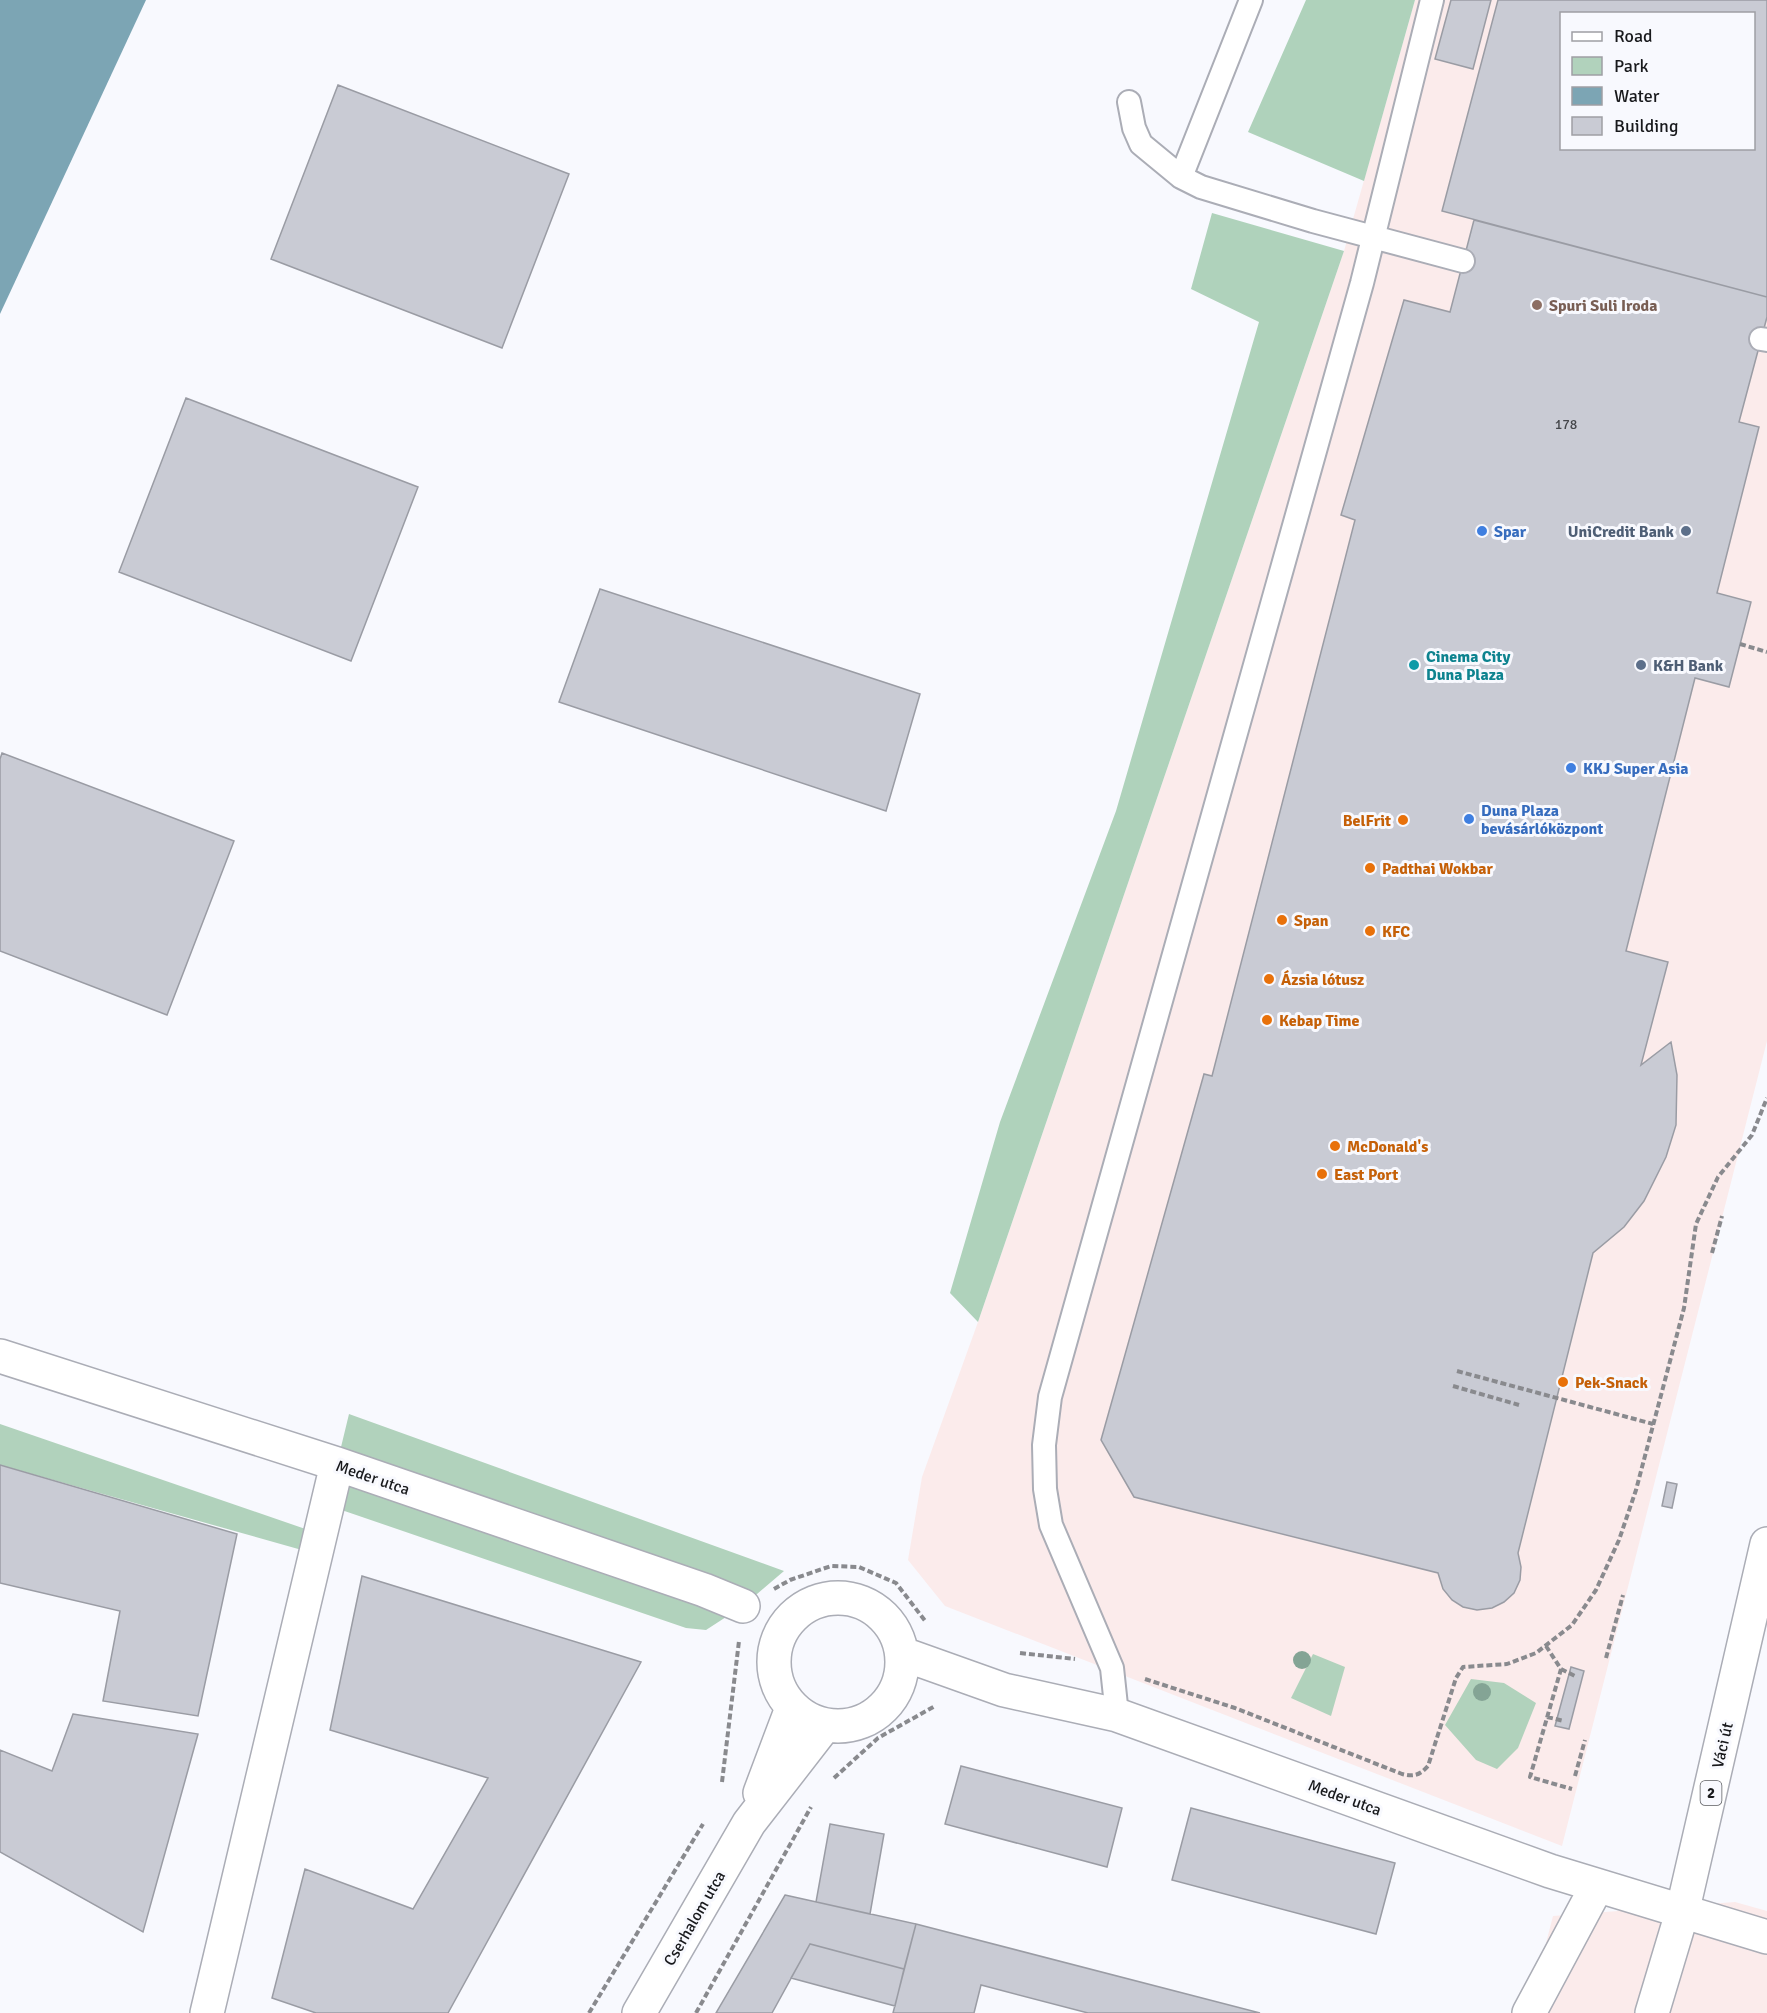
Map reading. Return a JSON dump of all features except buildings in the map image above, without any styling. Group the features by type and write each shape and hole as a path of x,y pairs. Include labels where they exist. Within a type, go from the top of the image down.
{"street":[{"name":"Meder utca","path":"0,1356 337,1464 704,1590 743,1606"},
{"path":"207,2013 337,1464"},
{"name":"Váci út","path":"1652,2013 1682,1913 1767,1544"},
{"path":"841,1597 861,1602 882,1614 896,1632 901,1670 890,1701 877,1714 861,1723 843,1726 825,1725 807,1719 792,1708 781,1693 774,1675 773,1655 778,1637 788,1620 803,1608 820,1600 841,1597"},
{"path":"901,1670 945,1688 1004,1690"},
{"path":"901,1670 1004,1690"},
{"name":"Meder utca","path":"1004,1690 1117,1715 1550,1871 1767,1937"},
{"name":"Cserhalom utca","path":"749,1823 792,1708"},
{"name":"Cserhalom utca","path":"639,2013 749,1823 825,1725"},
{"path":"1530,2013 1598,1886"}],"lane":[{"path":"1181,177 1251,0"},
{"path":"1117,1715 1112,1668 1051,1525 1045,1489 1044,1445 1050,1397 1375,237 1432,0"},
{"path":"1130,102 1134,128 1141,144 1181,177 1212,190 1463,261"}],"path":[{"path":"1740,644 1767,652"},
{"path":"1141,1677 1235,1708 1402,1774 1416,1776 1428,1766 1456,1678 1463,1667 1523,1660 1546,1646 1572,1625 1596,1590 1633,1503 1684,1308 1696,1224 1718,1177 1752,1134 1767,1098"},
{"path":"1712,1253 1722,1216"},
{"path":"1457,1371 1653,1424"},
{"path":"1453,1386 1519,1405"},
{"path":"721,1793 743,1606 790,1580 831,1566 859,1568 896,1583 928,1624"},
{"path":"1606,1658 1623,1595"},
{"path":"1546,1646 1561,1669 1575,1677"},
{"path":"1561,1669 1530,1777 1572,1790"},
{"path":"829,1783 878,1737 939,1703 945,1688"},
{"path":"1547,1717 1564,1721"},
{"path":"1575,1776 1585,1740"},
{"path":"696,2013 815,1800"},
{"path":"589,2013 703,1823"}],"shaded area":[{"path":"1415,0 1767,0 1767,1041 1562,1846 945,1606 908,1560 922,1477 978,1322 1344,251"},
{"path":"1735,1902 1767,1911 1767,2013 1528,2013 1553,1916"}],"green space":[{"path":"1306,0 1415,0 1364,181 1248,132"},
{"path":"1212,213 1344,251 978,1322 950,1293 1000,1122 1116,811 1259,322 1191,289"},
{"path":"349,1414 784,1571 743,1606 706,1630 686,1628 327,1505"},
{"path":"0,1424 320,1534 316,1554 0,1465"},
{"path":"1313,1654 1345,1667 1331,1716 1291,1698"},
{"path":"1471,1679 1504,1683 1536,1703 1518,1748 1497,1769 1476,1760 1445,1725"}],"water":[{"path":"0,0 146,0 0,314"}],"place":[{"name":"Spuri Suli Iroda","path":"1537,305"},
{"name":"Spar","path":"1482,531"},
{"name":"UniCredit Bank","path":"1686,531"},
{"name":"Cinema City Duna Plaza","path":"1414,665"},
{"name":"K&H Bank","path":"1641,665"},
{"name":"KKJ Super Asia","path":"1571,768"},
{"name":"Duna Plaza bevásárlóközpont","path":"1469,819"},
{"name":"BelFrit","path":"1403,820"},
{"name":"Padthai Wokbar","path":"1370,868"},
{"name":"Span","path":"1282,920"},
{"name":"KFC","path":"1370,931"},
{"name":"Ázsia lótusz","path":"1269,979"},
{"name":"Kebap Time","path":"1267,1020"},
{"name":"McDonald's","path":"1335,1146"},
{"name":"East Port","path":"1322,1174"},
{"name":"Pek-Snack","path":"1563,1382"}]}
